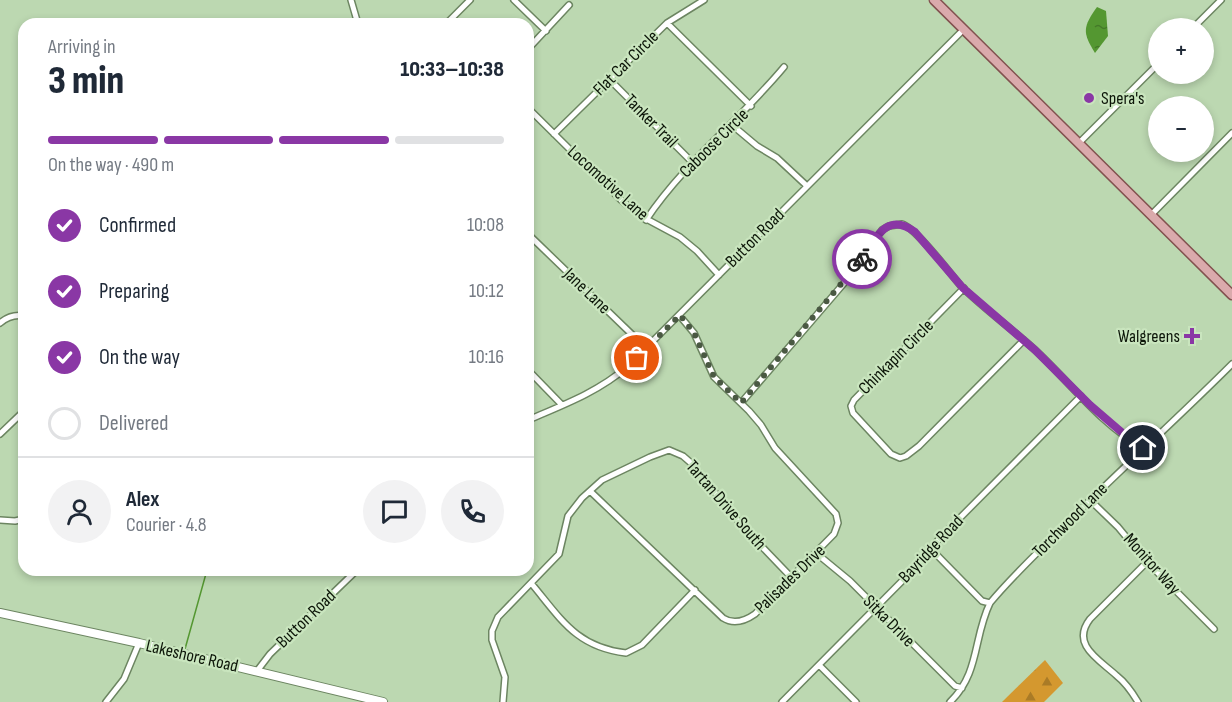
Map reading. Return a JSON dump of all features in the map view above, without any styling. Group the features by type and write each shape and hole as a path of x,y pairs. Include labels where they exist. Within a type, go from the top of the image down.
{"main road":[{"path":"934,0 1232,295"}],"street":[{"path":"351,0 356,18"},
{"path":"452,18 470,0"},
{"path":"514,0 533,18"},
{"name":"Flat Car Circle","path":"554,134 667,23 705,0"},
{"path":"1203,18 1221,0"},
{"path":"534,43 569,5"},
{"path":"534,19 546,31"},
{"path":"667,23 751,106"},
{"name":"Button Road","path":"534,417 604,385 615,377 680,315 964,29"},
{"name":"Caboose Circle","path":"646,220 667,190 751,106 784,67"},
{"path":"1079,143 1148,74"},
{"name":"Tanker Trail","path":"609,79 693,163"},
{"name":"Locomotive Lane","path":"534,114 621,200 646,220 680,237 697,251 719,275"},
{"path":"732,125 757,146 777,158 807,186"},
{"path":"1151,215 1232,134"},
{"path":"741,403 844,282 878,236 889,226 902,224 915,232 963,288 1024,340 1081,396 1133,442 1143,448"},
{"name":"Jane Lane","path":"534,240 646,348"},
{"name":"Chinkapin Circle","path":"963,288 854,400 851,406 853,413 891,454 900,458 918,446 1024,340"},
{"path":"0,323 6,318 18,315"},
{"name":"Palisades Drive","path":"590,491 723,618 732,622 742,621 755,614 834,534 838,523 836,514 775,448 761,426 741,403 714,377 694,333 680,315"},
{"name":"Torchwood Lane","path":"950,702 962,688 971,671 985,614 990,603 1090,500 1232,364"},
{"path":"534,376 562,405"},
{"name":"Bayridge Road","path":"782,702 1081,396"},
{"path":"0,434 18,417"},
{"name":"Tartan Drive South","path":"590,491 602,480 615,473 657,454 673,450 691,462 708,487 792,578"},
{"path":"503,702 505,677 493,645 492,631 498,617 559,554 568,516 590,491"},
{"name":"Monitor Way","path":"1090,500 1118,527 1147,562 1214,629"},
{"path":"0,519 18,520"},
{"path":"930,549 982,600 990,603"},
{"name":"Sitka Drive","path":"816,554 850,581 955,686 962,688"},
{"path":"1138,702 1131,689 1088,649 1083,639 1084,629 1090,619 1147,562"},
{"name":"Button Road","path":"257,671 270,654 351,576"},
{"path":"531,584 582,640 626,653 642,645 695,591"},
{"name":"Lakeshore Road","path":"0,613 139,643 382,702"},
{"path":"106,702 124,679 139,643"},
{"path":"819,665 856,702"}],"green space":[{"path":"1045,660 1063,683 1044,702 1002,702"}],"water":[{"path":"1097,7 1106,11 1108,36 1095,53 1086,30"}],"waterway":[{"path":"185,649 205,576"}],"way so far":[{"path":"637,358 680,315 702,347 707,365 714,377 741,403 862,259"}],"place":[{"name":"Spera's","path":"1089,98"},
{"name":"Walgreens","path":"1192,336"}],"route":[{"path":"862,259 882,230 897,223 906,225 983,307 1035,350 1090,405 1143,448"}]}
